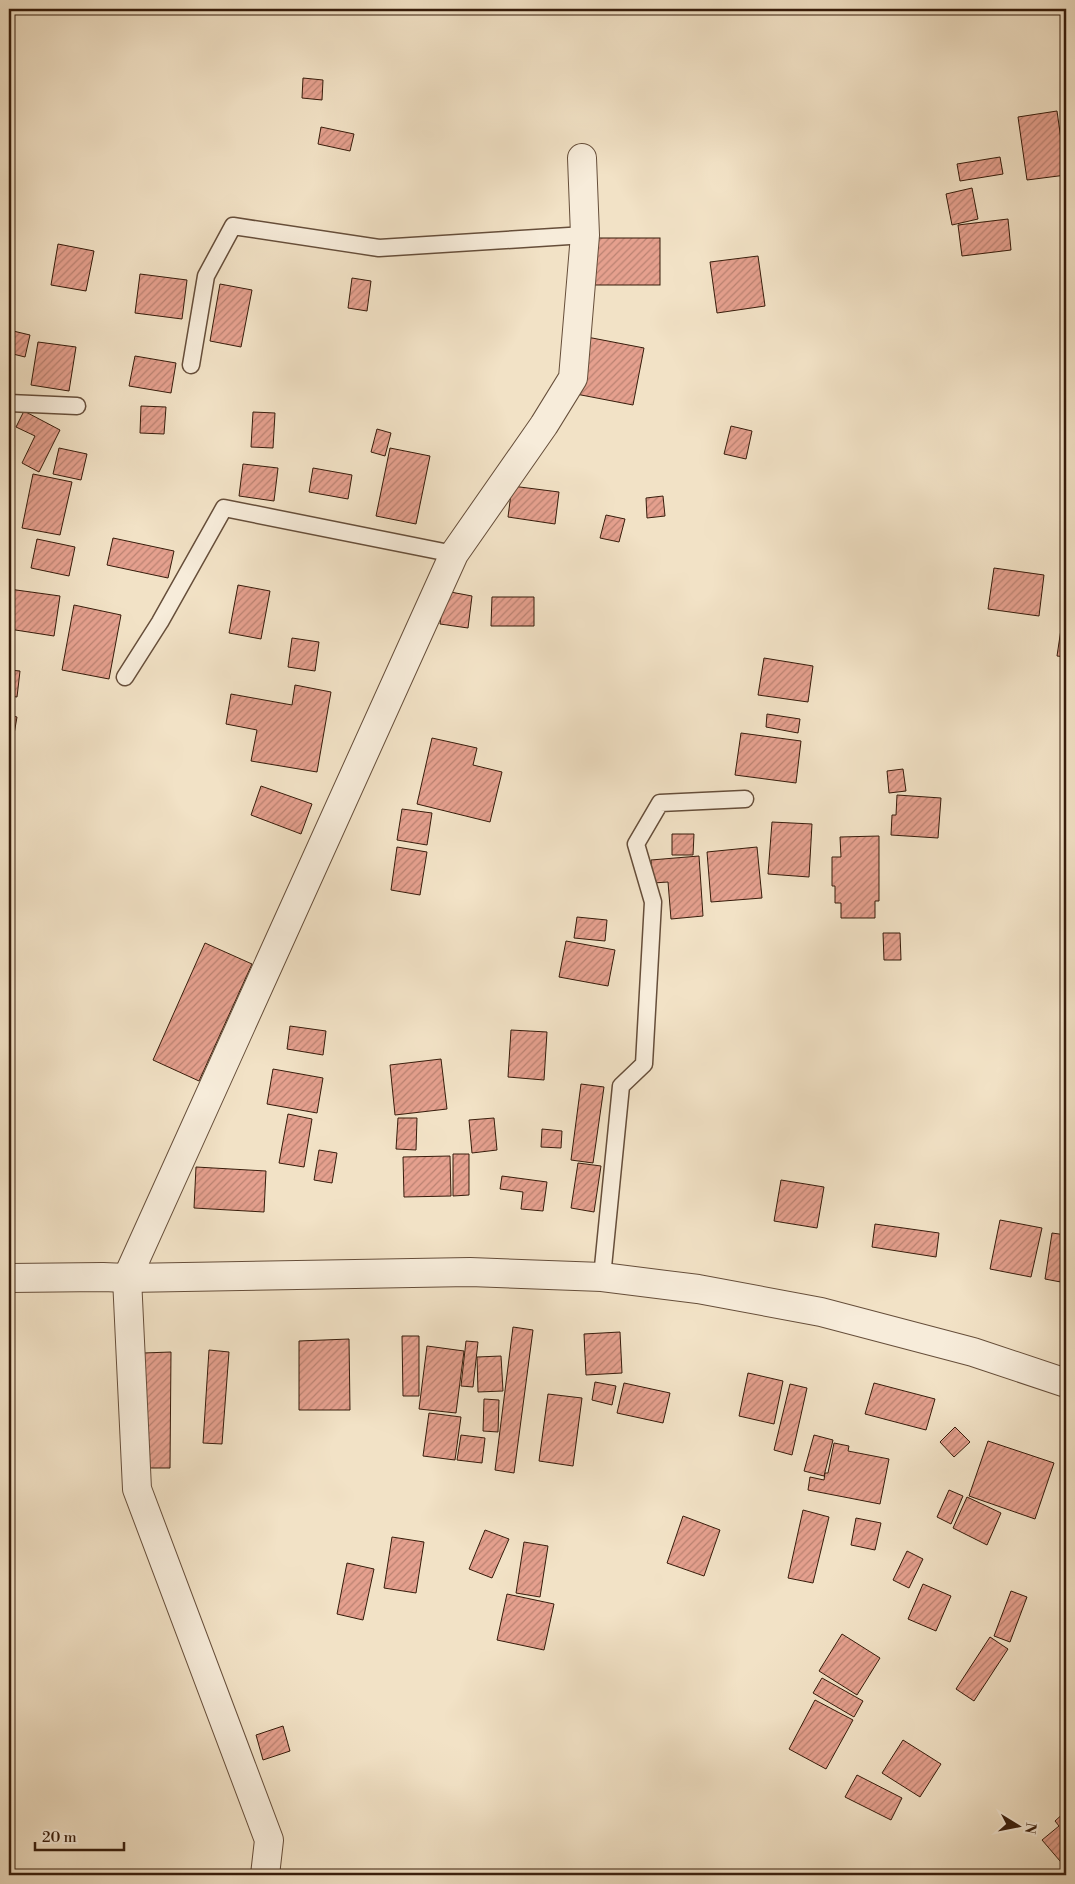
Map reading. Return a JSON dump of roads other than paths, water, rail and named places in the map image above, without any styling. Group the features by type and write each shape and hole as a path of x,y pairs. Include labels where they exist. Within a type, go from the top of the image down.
{"street":[{"path":"265,1875 269,1840 137,1489 127,1278 454,554 544,424 573,378 585,235 582,158"},
{"path":"9,1278 127,1278 470,1272 602,1277 698,1289 821,1312 974,1352 1066,1382"}],"lane":[{"path":"191,365 206,276 233,226 379,248 585,235"},
{"path":"9,403 77,406"},
{"path":"125,678 160,622 224,508 454,554"},
{"path":"602,1277 621,1086 644,1064 653,902 636,844 660,803 744,799"}]}
